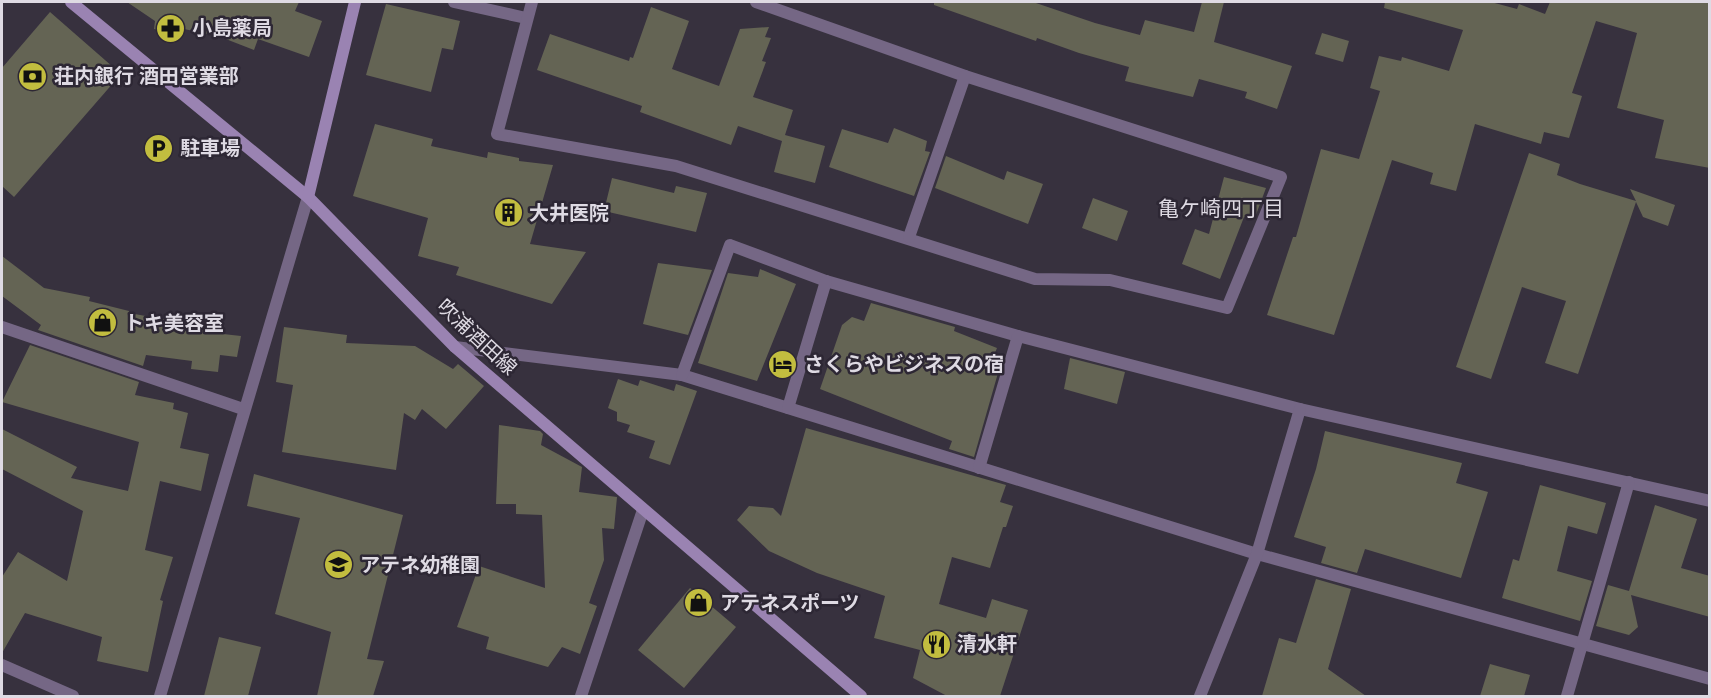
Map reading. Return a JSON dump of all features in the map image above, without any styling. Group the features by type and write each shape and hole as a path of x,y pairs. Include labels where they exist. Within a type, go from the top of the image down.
{"main road":[{"name":"吹浦酒田線","path":"71,2 308,197 455,347 861,696"},
{"path":"308,197 355,2"}],"street":[{"path":"454,2 526,18"},
{"path":"532,2 497,134 676,166 909,237 1035,279 1110,280 1227,308 1281,177 965,76 756,2"},
{"path":"909,237 965,76"},
{"path":"160,696 243,409 308,197"},
{"path":"682,375 730,246 826,281 1018,336 1300,409 1710,501"},
{"path":"788,408 826,281"},
{"path":"2,327 243,409"},
{"path":"979,468 1018,336"},
{"path":"455,347 682,375 1257,554 1710,679"},
{"path":"1200,696 1257,554 1300,409"},
{"path":"1567,696 1629,482"},
{"path":"581,696 643,510"},
{"path":"2,665 74,696"}],"building":[{"path":"127,2 299,2 295,11 322,21 309,57 258,39 254,50 218,36 179,28 178,34 154,29 155,21"},
{"path":"934,2 1033,2 1140,35 1145,20 1194,32 1202,2 1224,2 1214,42 1292,66 1277,109 1245,98 1247,92 1199,79 1193,97 1125,81 1129,67 1037,38 1036,41 934,5"},
{"path":"1385,2 1491,2 1517,9 1519,4 1545,14 1550,2 1710,2 1710,168 1655,158 1664,120 1617,108 1637,33 1596,21 1572,93 1582,96 1569,138 1544,132 1541,144 1475,124 1456,191 1430,184 1433,173 1392,160 1334,335 1267,315 1293,237 1296,237 1321,149 1359,159 1380,91 1370,88 1379,56 1401,61 1402,57 1449,71 1463,30 1384,8"},
{"path":"386,4 460,21 453,50 442,48 431,92 366,75"},
{"path":"651,7 689,21 672,69 719,86 740,29 769,27 765,37 771,38 762,61 766,62 753,97 793,110 785,135 825,146 815,183 774,172 782,141 738,126 731,145 640,112 642,106 537,70 550,34 629,61 630,57 633,58"},
{"path":"50,12 121,74 14,197 2,186 2,68"},
{"path":"1322,33 1349,41 1343,62 1315,54"},
{"path":"375,124 433,139 431,146 487,158 488,152 519,158 519,161 553,165 530,244 586,252 552,304 456,275 459,267 418,256 428,218 353,196"},
{"path":"894,128 927,141 925,151 930,152 914,196 829,167 842,129 888,143"},
{"path":"1529,153 1560,164 1557,175 1580,184 1636,201 1630,189 1675,205 1668,226 1643,217 1636,202 1578,374 1545,363 1566,301 1522,287 1491,379 1456,367"},
{"path":"946,156 1004,180 1007,171 1043,184 1028,224 935,188"},
{"path":"1224,177 1266,188 1254,220 1244,217 1220,279 1182,264 1195,229 1209,234"},
{"path":"612,178 674,193 676,186 707,193 696,232 604,211"},
{"path":"1093,198 1128,211 1117,241 1082,228"},
{"path":"2,256 44,288 90,297 89,301 129,311 129,313 224,330 223,334 241,336 237,357 220,355 218,372 191,369 192,361 146,355 143,366 38,330 41,325 2,296"},
{"path":"658,263 712,270 688,335 643,324"},
{"path":"760,269 796,284 757,381 698,363 728,273 758,277"},
{"path":"871,303 955,327 954,331 997,348 988,370 998,373 974,457 949,449 952,441 820,389 842,325 852,317 864,321"},
{"path":"284,327 347,335 346,343 415,346 453,369 458,364 484,386 446,429 422,409 415,420 404,413 396,470 282,452 293,385 276,382"},
{"path":"30,345 139,382 135,395 174,403 173,409 188,413 180,448 209,454 201,491 160,481 145,550 173,557 160,600 163,601 148,672 97,661 102,637 25,613 2,653 2,577 18,552 67,581 83,511 2,469 2,429 77,467 71,478 128,491 139,442 2,402"},
{"path":"1070,358 1125,372 1117,404 1064,389"},
{"path":"618,379 638,386 640,380 674,391 676,384 697,391 670,465 649,458 655,441 627,432 630,425 617,421 617,412 608,408"},
{"path":"499,425 540,431 543,434 541,445 582,467 579,492 617,497 614,529 602,528 604,560 589,603 597,606 580,654 562,647 548,667 486,649 489,637 457,627 479,566 545,588 542,515 516,514 516,504 496,504"},
{"path":"806,428 1006,485 1000,502 1013,506 1006,527 1003,527 990,568 952,557 939,604 986,618 992,599 1028,610 1000,696 947,696 913,678 920,650 874,638 885,596 817,573 769,551 737,520 749,506 773,508 781,516"},
{"path":"1325,431 1462,463 1456,483 1488,492 1461,578 1365,549 1357,573 1321,563 1326,547 1294,537 1316,469"},
{"name":"アテネ幼稚園","path":"254,474 403,515 367,659 384,661 373,696 317,696 331,632 275,614 300,518 247,506"},
{"path":"1540,485 1606,503 1597,534 1568,526 1557,571 1592,581 1580,621 1502,598 1513,559 1519,561"},
{"path":"1655,505 1697,519 1681,568 1710,576 1710,617 1631,595 1638,627 1629,635 1596,626 1608,585 1629,591"},
{"path":"1316,579 1351,589 1328,669 1366,696 1262,696 1279,638 1296,643"},
{"path":"690,588 736,627 684,688 638,650"},
{"path":"219,637 261,647 248,696 204,696"},
{"path":"1490,664 1530,675 1524,696 1480,696"}],"place":[{"name":"小島薬局","path":"171,28"},
{"name":"荘内銀行 酒田営業部","path":"33,76"},
{"name":"駐車場","path":"159,148"},
{"name":"大井医院","path":"508,213"},
{"name":"トキ美容室","path":"103,323"},
{"name":"さくらやビジネスの宿","path":"783,364"},
{"name":"アテネ幼稚園","path":"339,565"},
{"name":"アテネスポーツ","path":"699,603"},
{"name":"清水軒","path":"936,644"}],"district":[{"name":"亀ケ崎四丁目","path":"1221,209"}]}
